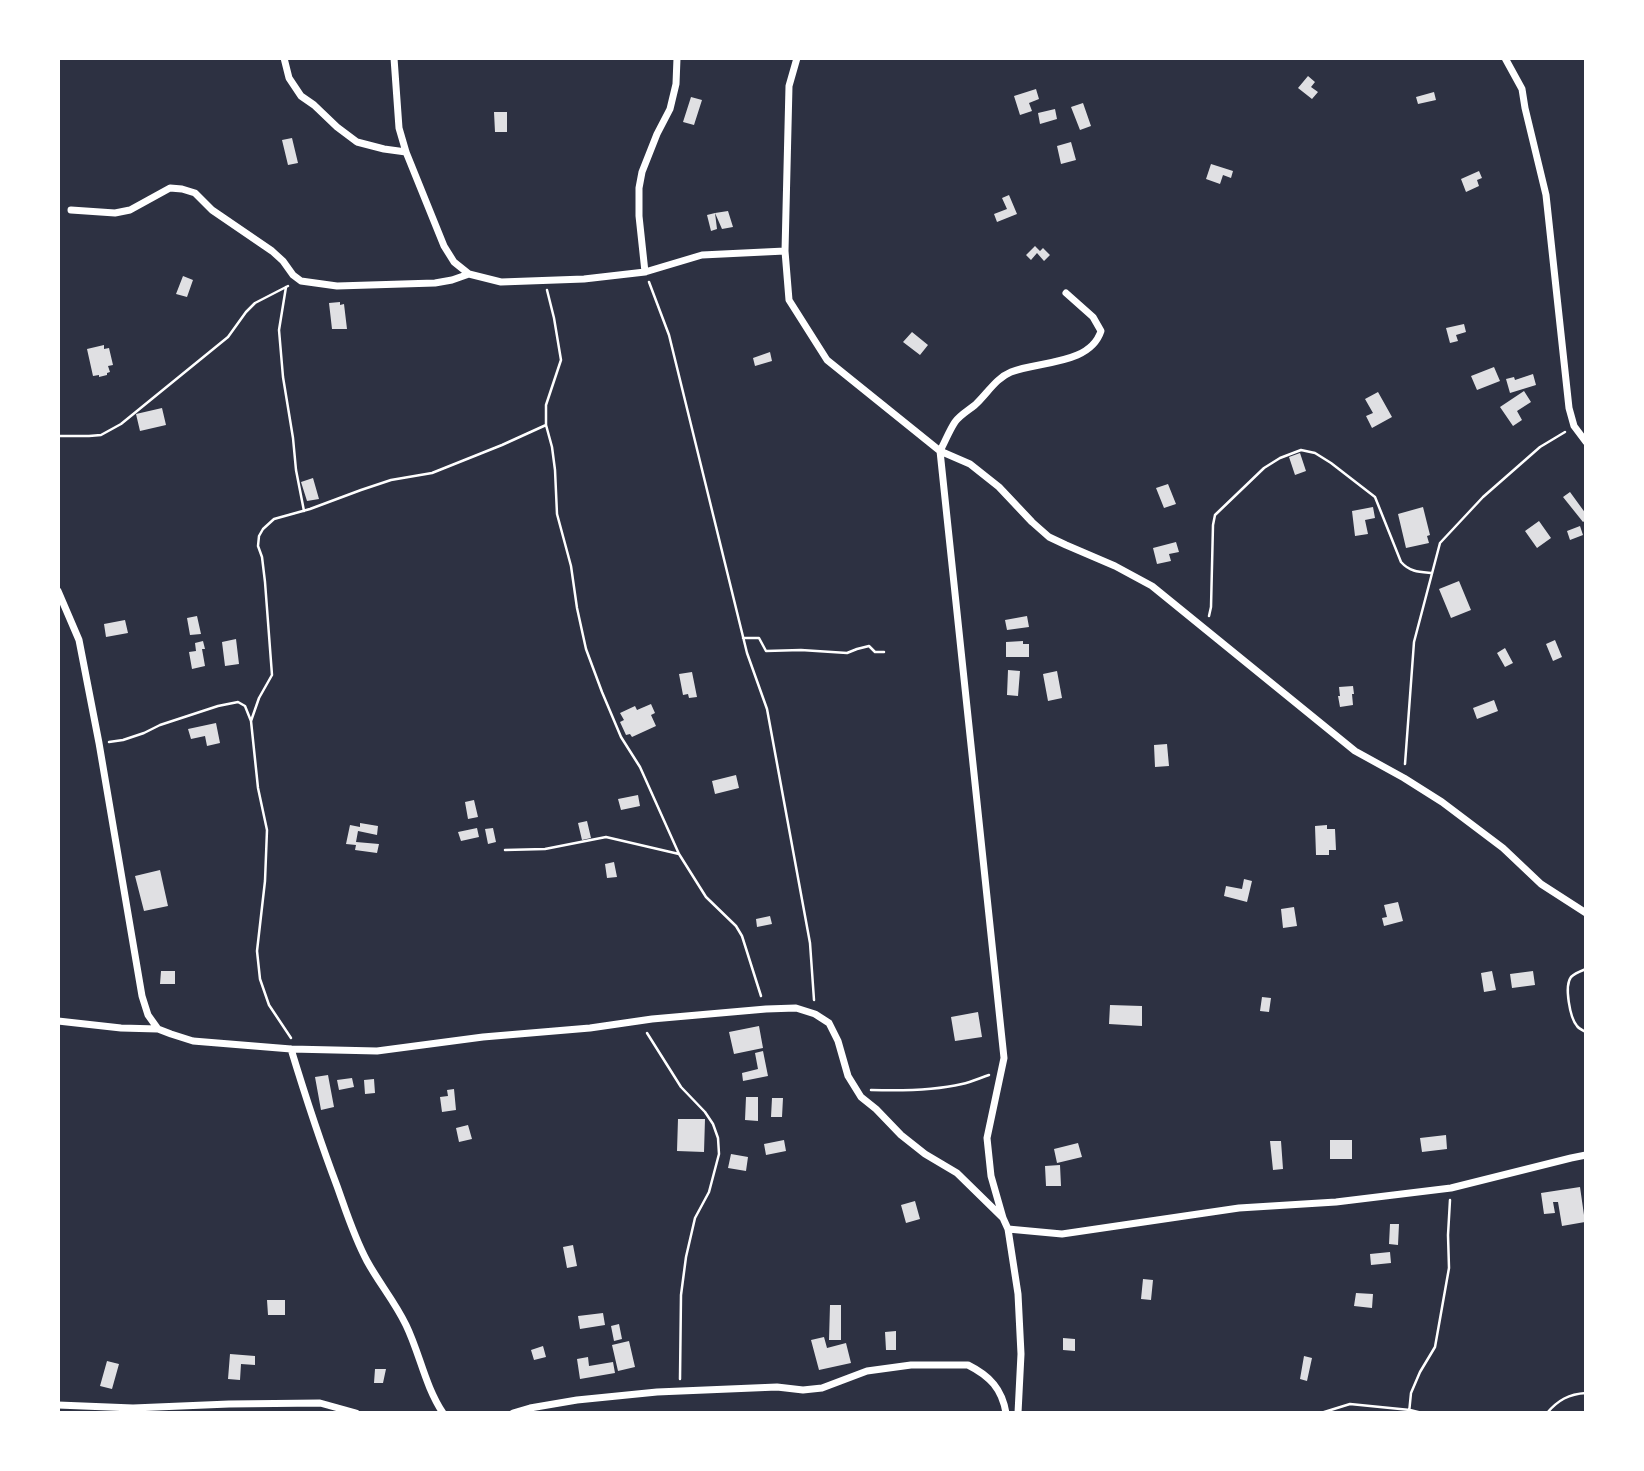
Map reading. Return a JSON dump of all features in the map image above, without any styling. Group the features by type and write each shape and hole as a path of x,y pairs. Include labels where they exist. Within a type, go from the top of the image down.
{"street":[{"path":"284,58 289,78 301,96 337,127 357,142 406,152"},
{"path":"394,58 399,128 406,152 444,246 454,262 469,274 501,282 584,279 645,272 702,255 785,251"},
{"path":"645,272 639,188 642,172 670,109 676,84 677,58"},
{"path":"797,58 789,86 785,251 789,300 827,360 940,452 970,464 999,487 1049,537 1115,566 1152,586 1355,751 1442,802 1503,848 1541,884 1586,913"},
{"path":"1505,58 1522,89 1546,195 1569,408 1574,426 1586,442"},
{"path":"71,210 115,214 130,210 170,188 182,189 195,193 212,210 272,251 301,281 337,286 435,283 469,274"},
{"path":"1018,1413 1021,1354 1018,1294 1008,1229 992,1176 987,1138 1004,1058 940,452 955,421 1009,372 1079,355 1100,336 1101,331 1093,317 1066,293"},
{"path":"58,592 79,640 142,996 148,1015 158,1029"},
{"path":"58,1021 158,1029 193,1041 294,1049 377,1051 483,1037 796,1008 816,1014 829,1023 838,1041 848,1076 861,1097 925,1154 957,1173 1003,1218"},
{"path":"294,1049 317,1132 350,1223 367,1261 407,1326 430,1391 443,1413"},
{"path":"1008,1229 1062,1234 1239,1208 1336,1202 1451,1188 1586,1155"},
{"path":"513,1413 577,1400 680,1391 822,1388 867,1371 911,1365 968,1366 989,1378 999,1389 1006,1413"},
{"path":"58,1405 133,1408 320,1403 356,1413"}],"path":[{"path":"645,272 669,335 743,638 767,709 810,943 816,1014"},
{"path":"544,280 561,360 546,405 546,425 555,470 557,514 571,566 586,649 616,726 640,767 679,854 706,897 736,926 742,936 766,1009"},
{"path":"58,436 101,435 121,424 228,337 255,303 301,281"},
{"path":"286,287 279,330 283,377 304,511"},
{"path":"251,721 259,698 272,676 265,582 258,546 262,529 274,519 304,511 360,489 432,473 546,425"},
{"path":"1404,778 1414,642 1440,543 1483,497 1540,447 1574,426"},
{"path":"1205,629 1211,607 1215,515 1264,468 1301,450 1315,453 1331,463 1375,497 1401,562 1413,571 1431,572"},
{"path":"743,638 759,638 766,651 847,653 869,646 875,652 884,652"},
{"path":"99,743 123,740 218,706 238,702 245,706 251,721 258,788 267,830 265,881 257,951 260,979 269,1005 294,1049"},
{"path":"505,850 545,849 606,837 679,854"},
{"path":"1586,969 1574,974 1567,986 1572,1018 1578,1028 1586,1032"},
{"path":"640,1021 681,1087 705,1112 718,1138 719,1154 709,1192 695,1218 686,1257 681,1294 680,1391"},
{"path":"856,1089 928,1089 962,1084 1002,1070"},
{"path":"1410,1411 1411,1393 1435,1347 1449,1268 1451,1188"},
{"path":"1547,1413 1565,1396 1586,1394"},
{"path":"1321,1413 1350,1404 1422,1413"}],"building":[{"path":"1308,76 1315,82 1311,87 1318,92 1312,99 1298,88"},
{"path":"1036,89 1039,99 1029,103 1032,111 1020,115 1014,96"},
{"path":"1434,92 1436,100 1418,104 1416,97"},
{"path":"691,97 702,100 694,125 683,122"},
{"path":"1083,103 1091,126 1080,130 1071,107"},
{"path":"1055,109 1057,119 1040,124 1038,113"},
{"path":"494,112 507,112 507,132 495,132"},
{"path":"292,138 298,163 288,165 282,140"},
{"path":"1071,142 1076,160 1061,164 1057,146"},
{"path":"1211,164 1233,171 1231,178 1223,175 1220,184 1206,179"},
{"path":"1479,171 1482,178 1477,180 1479,186 1466,192 1461,179"},
{"path":"1009,195 1017,214 997,222 994,214 1007,209 1002,198"},
{"path":"728,211 733,227 722,229 715,213"},
{"path":"715,213 717,229 711,231 707,215"},
{"path":"1035,246 1040,251 1043,248 1050,255 1044,261 1037,253 1031,260 1026,255"},
{"path":"183,276 193,280 187,297 176,294"},
{"path":"340,302 340,305 344,304 347,329 332,329 329,303"},
{"path":"1464,324 1466,332 1456,335 1458,341 1450,343 1446,328"},
{"path":"912,332 928,345 920,355 903,342"},
{"path":"104,345 104,349 109,348 113,365 108,366 110,372 107,375 93,376 87,349"},
{"path":"770,352 772,361 755,366 753,358"},
{"path":"1494,367 1500,381 1477,390 1471,376"},
{"path":"1533,374 1536,385 1510,393 1506,379 1514,377 1515,380"},
{"path":"1524,391 1531,402 1517,411 1522,420 1513,426 1500,407"},
{"path":"1378,392 1392,417 1372,428 1366,416 1373,413 1365,399"},
{"path":"162,408 166,425 140,431 136,414"},
{"path":"1300,453 1306,471 1295,475 1289,457"},
{"path":"313,478 319,499 307,501 301,482"},
{"path":"1168,484 1176,504 1164,508 1156,488"},
{"path":"1570,492 1586,514 1586,520 1583,522 1563,497"},
{"path":"1373,507 1375,518 1365,520 1368,534 1355,536 1352,511"},
{"path":"1423,507 1430,535 1427,536 1429,543 1406,548 1398,514"},
{"path":"1539,521 1551,538 1537,548 1525,531"},
{"path":"1580,526 1583,535 1570,540 1567,531"},
{"path":"1176,542 1179,552 1169,554 1171,561 1157,564 1153,548"},
{"path":"1459,581 1471,610 1451,618 1439,589"},
{"path":"197,616 201,634 190,635 187,618"},
{"path":"1027,616 1029,627 1007,630 1005,620"},
{"path":"125,620 128,633 106,637 104,624"},
{"path":"236,639 239,664 225,666 222,642"},
{"path":"1555,640 1562,657 1553,661 1546,644"},
{"path":"203,641 205,666 192,669 189,652 196,651 195,643"},
{"path":"1023,641 1023,644 1029,644 1029,657 1006,657 1006,642"},
{"path":"1505,648 1513,663 1505,667 1497,653"},
{"path":"1008,670 1020,671 1018,696 1007,695"},
{"path":"1057,671 1062,698 1048,701 1043,674"},
{"path":"692,672 697,697 689,698 688,694 683,695 679,674"},
{"path":"1353,686 1353,705 1340,707 1339,687"},
{"path":"1494,700 1498,711 1477,719 1473,708"},
{"path":"651,704 655,713 651,715 656,726 632,737 630,734 626,735 620,722 624,720 620,713 635,706 637,710"},
{"path":"216,723 220,743 207,746 205,736 191,739 188,729"},
{"path":"1167,744 1169,766 1155,767 1154,745"},
{"path":"736,775 739,788 715,794 712,781"},
{"path":"638,795 640,806 621,810 618,799"},
{"path":"474,800 478,817 468,819 465,802"},
{"path":"587,821 591,838 582,840 578,823"},
{"path":"360,823 378,826 377,835 358,831 356,842 379,844 377,853 355,850 356,845 346,844 350,825 360,827"},
{"path":"1327,825 1327,829 1335,829 1336,850 1329,850 1329,855 1316,855 1315,826"},
{"path":"477,828 479,837 461,841 458,832"},
{"path":"493,828 496,842 488,844 485,829"},
{"path":"614,862 617,877 607,878 605,864"},
{"path":"160,870 168,906 144,911 135,876"},
{"path":"1244,879 1252,881 1247,902 1224,896 1226,886 1242,889"},
{"path":"1398,902 1403,921 1384,926 1382,918 1387,917 1384,905"},
{"path":"1294,907 1297,926 1283,928 1281,909"},
{"path":"770,916 772,924 757,927 756,919"},
{"path":"161,971 175,971 175,984 160,984"},
{"path":"1492,971 1496,990 1484,992 1481,973"},
{"path":"1533,971 1535,985 1512,988 1510,974"},
{"path":"1262,997 1271,998 1269,1012 1260,1011"},
{"path":"1110,1005 1142,1006 1142,1026 1109,1024"},
{"path":"978,1012 982,1037 955,1041 951,1017"},
{"path":"759,1026 763,1048 734,1054 729,1032"},
{"path":"763,1051 768,1076 743,1081 742,1073 758,1069 755,1053"},
{"path":"328,1075 334,1107 321,1110 315,1077"},
{"path":"352,1078 354,1087 339,1090 337,1080"},
{"path":"374,1079 375,1093 365,1094 364,1080"},
{"path":"454,1089 456,1110 442,1112 440,1097 448,1096 447,1090"},
{"path":"746,1097 758,1097 758,1121 745,1120"},
{"path":"772,1098 783,1098 782,1117 771,1117"},
{"path":"678,1119 705,1119 704,1152 677,1151"},
{"path":"468,1125 472,1139 459,1142 456,1128"},
{"path":"1446,1135 1447,1149 1422,1152 1420,1138"},
{"path":"784,1140 786,1151 766,1155 764,1144"},
{"path":"1330,1140 1352,1140 1352,1159 1330,1159"},
{"path":"1270,1141 1281,1141 1283,1169 1273,1170"},
{"path":"1078,1143 1082,1157 1057,1163 1054,1149"},
{"path":"731,1154 748,1157 746,1171 728,1168"},
{"path":"1060,1165 1061,1186 1046,1186 1045,1166"},
{"path":"1580,1187 1585,1222 1562,1226 1558,1202 1553,1202 1555,1213 1544,1214 1541,1193"},
{"path":"915,1201 920,1219 906,1223 901,1205"},
{"path":"1390,1224 1399,1224 1398,1245 1389,1244"},
{"path":"573,1245 577,1266 567,1268 563,1247"},
{"path":"1390,1252 1391,1263 1371,1265 1370,1254"},
{"path":"1143,1279 1153,1280 1151,1300 1141,1299"},
{"path":"1356,1293 1373,1294 1372,1308 1354,1306"},
{"path":"267,1300 285,1300 285,1315 268,1315"},
{"path":"830,1305 841,1305 841,1340 829,1340"},
{"path":"603,1313 605,1325 580,1329 578,1316"},
{"path":"619,1324 622,1339 614,1341 611,1326"},
{"path":"896,1331 896,1350 886,1350 885,1332"},
{"path":"824,1337 827,1348 846,1343 851,1363 819,1370 811,1340"},
{"path":"1063,1338 1075,1339 1075,1351 1063,1350"},
{"path":"629,1341 635,1367 618,1371 612,1345"},
{"path":"543,1346 546,1357 534,1360 531,1350"},
{"path":"230,1354 255,1356 255,1365 241,1364 240,1380 228,1379"},
{"path":"1304,1356 1312,1358 1307,1381 1300,1379"},
{"path":"588,1357 589,1366 613,1362 615,1373 580,1379 577,1359"},
{"path":"107,1361 119,1364 112,1389 100,1386"},
{"path":"375,1369 386,1369 383,1383 374,1383"}]}
